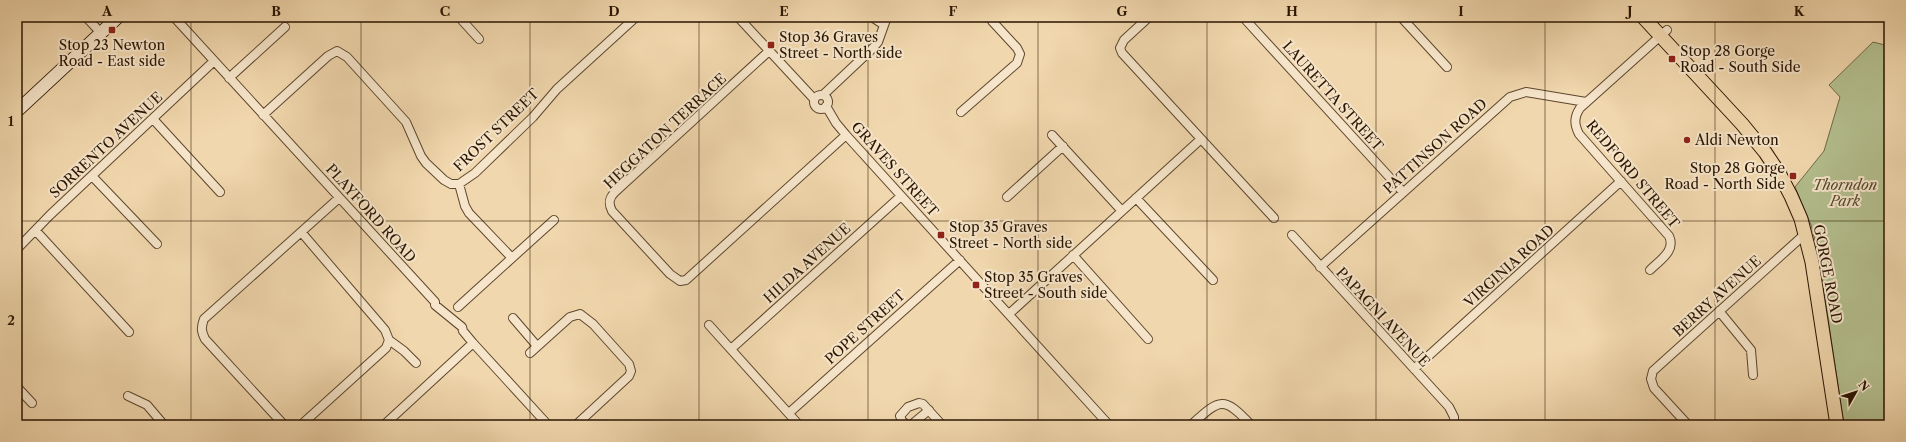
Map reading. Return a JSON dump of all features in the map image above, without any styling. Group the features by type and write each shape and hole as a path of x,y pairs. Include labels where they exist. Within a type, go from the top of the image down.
{"main road":[{"path":"17,110 98,30 107,17"},
{"path":"17,100 98,30 118,17"},
{"name":"GORGE ROAD","path":"1644,17 1664,33 1768,144 1795,187 1811,225 1818,252 1844,425"},
{"name":"GORGE ROAD","path":"1655,17 1664,33 1765,152 1779,173 1791,196 1805,234 1817,292 1838,425"}],"street":[{"path":"86,17 98,30"},
{"name":"PLAYFORD ROAD","path":"174,17 435,302 435,305 462,327 462,330 473,343 548,425"},
{"path":"459,17 479,39"},
{"name":"FROST STREET","path":"263,115 322,61 337,52 347,57 406,122 421,156 426,163 450,184 460,184 475,173 533,117 557,89 636,17"},
{"path":"738,17 814,99 814,104 817,108 823,108 826,106 828,100 823,95"},
{"path":"814,99 819,95 823,95 878,42 886,21 872,17"},
{"path":"962,112 1018,62 1020,54 1017,48 990,17"},
{"path":"1149,17 1124,40 1120,48 1122,53 1274,218"},
{"name":"LAURETTA STREET","path":"1243,17 1403,192"},
{"path":"1402,17 1447,67"},
{"path":"229,78 285,27"},
{"name":"REDFORD STREET","path":"1650,270 1671,249 1672,242 1669,236 1579,134 1575,127 1576,114 1586,102 1664,33"},
{"name":"HEGGATON TERRACE","path":"769,51 615,192 610,199 609,205 612,210 670,274 680,281 686,280 846,135"},
{"name":"SORRENTO AVENUE","path":"17,249 50,215 214,61"},
{"name":"PATTINSON ROAD","path":"1320,267 1503,102 1516,94 1531,93 1586,102"},
{"name":"GRAVES STREET","path":"826,106 836,124 1109,425"},
{"path":"153,119 220,192"},
{"path":"1052,135 1122,211"},
{"path":"1008,314 1201,139"},
{"path":"1008,197 1063,146"},
{"path":"92,176 157,244"},
{"name":"VIRGINIA ROAD","path":"1414,369 1621,181"},
{"path":"460,184 465,206 469,213 512,258"},
{"name":"HILDA AVENUE","path":"731,349 901,196"},
{"path":"284,425 205,339 201,332 202,325 204,319 302,233 339,198"},
{"path":"1136,198 1213,280"},
{"path":"458,306 554,220"},
{"path":"36,231 129,332"},
{"path":"302,233 385,330 389,340 398,345 416,363"},
{"name":"BERRY AVENUE","path":"1688,425 1654,388 1651,379 1654,371 1805,234"},
{"name":"PAPAGNI AVENUE","path":"1292,235 1449,408 1454,421"},
{"path":"1073,255 1148,339"},
{"name":"POPE STREET","path":"789,414 960,260"},
{"path":"1719,311 1751,350 1753,375"},
{"path":"530,353 570,317 580,314 593,324 629,364 631,371 629,376 576,425"},
{"path":"513,318 537,346"},
{"path":"709,325 799,425"},
{"path":"301,425 386,348 389,340"},
{"path":"386,424 473,343"},
{"path":"17,386 32,403"},
{"path":"128,396 147,406 164,425"},
{"path":"907,425 902,421 900,416 908,407 919,402 924,404 942,425"},
{"path":"1191,425 1213,405 1220,403 1232,406 1251,425"},
{"path":"911,425 929,410"}],"green space":[{"name":"Thorndon Park","path":"1873,42 1889,46 1889,425 1844,425 1818,252 1811,225 1795,187 1824,151 1840,97 1829,85"}],"place":[{"name":"Stop 23 Newton Road - East side","path":"112,30"},
{"name":"Stop 36 Graves Street - North side","path":"771,45"},
{"name":"Stop 28 Gorge Road - South Side","path":"1672,59"},
{"name":"Aldi Newton","path":"1687,140"},
{"name":"Stop 28 Gorge Road - North Side","path":"1793,176"},
{"name":"Stop 35 Graves Street - North side","path":"941,235"},
{"name":"Stop 35 Graves Street - South side","path":"976,285"}]}
